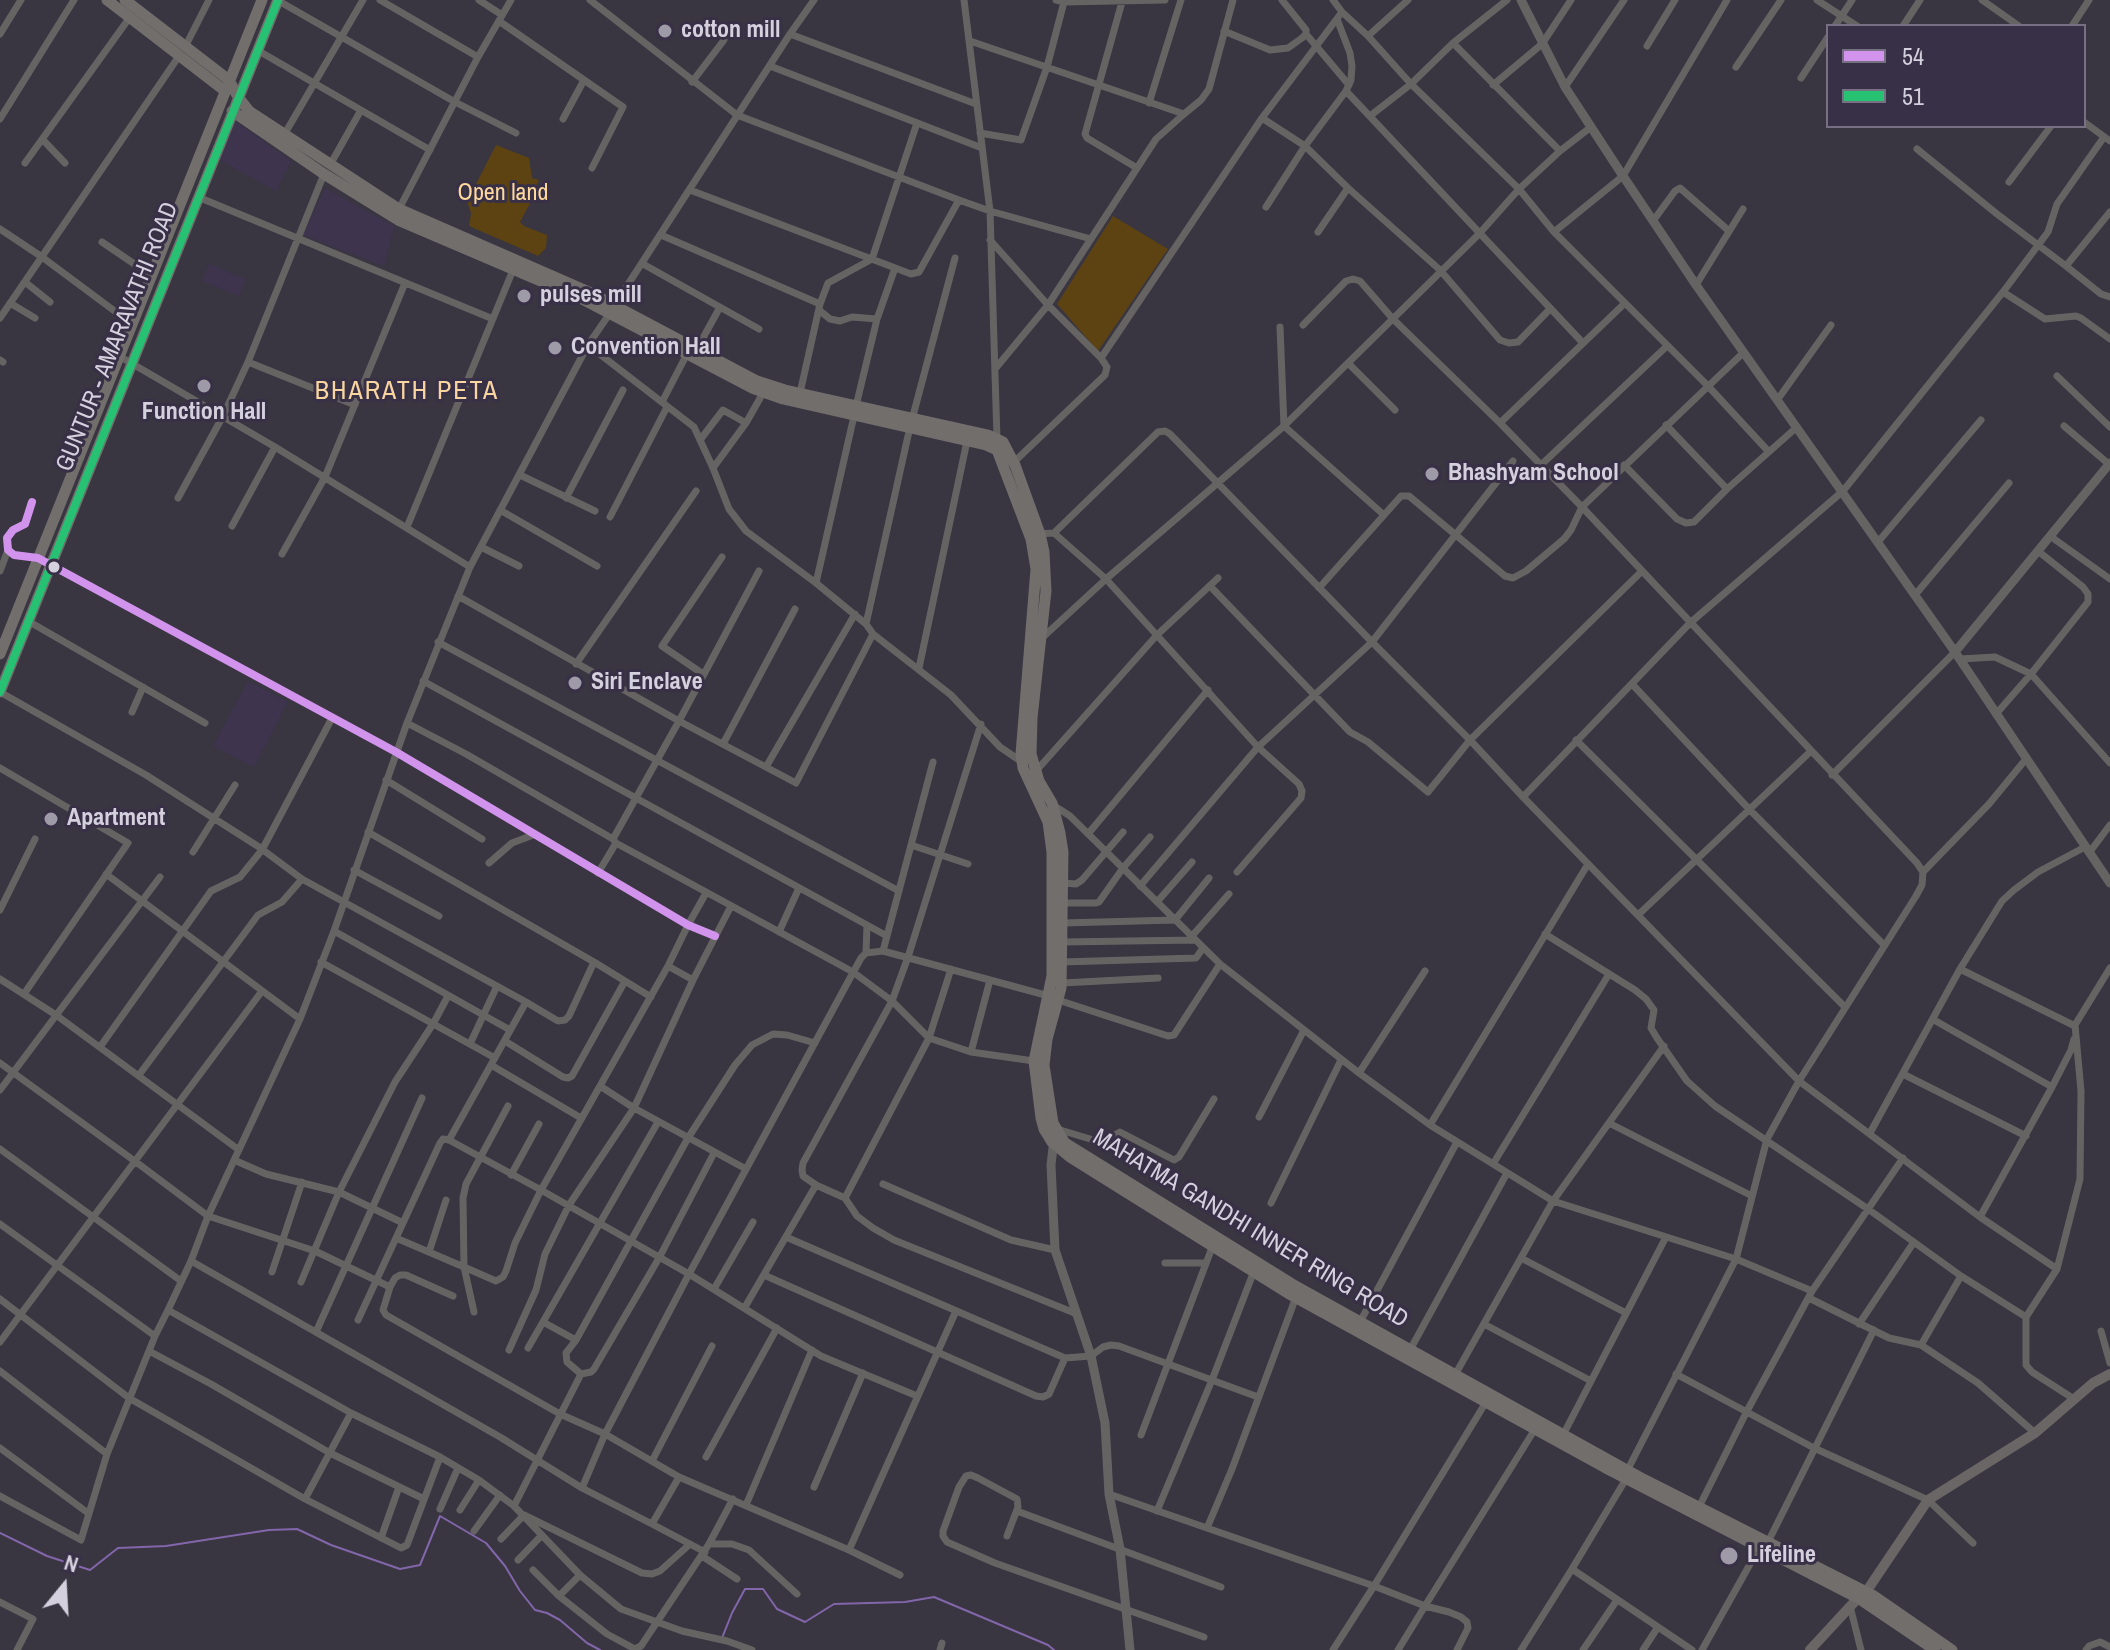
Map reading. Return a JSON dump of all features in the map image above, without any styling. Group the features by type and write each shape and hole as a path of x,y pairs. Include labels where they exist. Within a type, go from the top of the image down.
{"main road":[{"name":"MAHATMA GANDHI INNER RING ROAD","path":"107,0 138,10"},
{"name":"MAHATMA GANDHI INNER RING ROAD","path":"125,0 182,51 227,85 249,111 327,170 399,209 576,286 612,310"},
{"name":"GUNTUR - AMARAVATHI ROAD","path":"0,654 262,0"},
{"name":"GUNTUR - AMARAVATHI ROAD","path":"0,692 278,0"},
{"name":"MAHATMA GANDHI INNER RING ROAD","path":"232,111 327,170 400,221 612,310 757,381 855,411"},
{"path":"159,256 172,261"},
{"name":"MAHATMA GANDHI INNER RING ROAD","path":"692,351 763,393 997,439 1008,449 1035,534 1036,569 1022,762 1051,836 1054,998 1044,1065 1055,1134 1070,1157 1296,1297 1535,1429 1764,1545"},
{"name":"MAHATMA GANDHI INNER RING ROAD","path":"912,423 997,450 1044,552 1046,591 1035,680 1031,754 1052,803 1063,852 1062,983 1040,1029 1034,1061 1044,1129 1292,1284 1563,1435 1626,1475 1699,1507 1952,1650"},
{"path":"1810,1650 1858,1599 1928,1500 2035,1433 2093,1383 2110,1374"},
{"name":"MAHATMA GANDHI INNER RING ROAD","path":"1858,1599 1935,1650"}],"street":[{"path":"0,34 21,0"},
{"path":"0,119 74,0"},
{"path":"0,318 182,51 209,0"},
{"path":"278,0 455,102 516,133"},
{"path":"284,135 363,0"},
{"path":"380,0 478,57"},
{"path":"479,0 623,107 592,168"},
{"path":"399,209 511,0"},
{"path":"590,0 737,115 990,211 1091,239"},
{"path":"0,1496 81,1540 107,1454 155,1336 300,1019 396,752 470,567 588,345 814,0"},
{"path":"964,0 990,211 997,439"},
{"path":"980,133 1021,140 1047,67 1060,1 1165,0"},
{"path":"1149,103 1181,0"},
{"path":"995,369 1048,305 1160,135 1201,100 1209,89 1233,0"},
{"path":"1282,0 1370,116 1583,343"},
{"path":"1266,207 1305,146 1348,88 1352,66 1350,53 1334,0"},
{"path":"1368,36 1408,0"},
{"path":"1370,116 1507,0"},
{"path":"1521,0 1565,87 1653,221 1958,656 2110,883"},
{"path":"1493,85 1542,44 1571,0"},
{"path":"1565,87 1624,0"},
{"path":"1647,46 1675,0"},
{"path":"1554,232 1623,176 1727,0"},
{"path":"1736,67 1781,0"},
{"path":"1817,0 1854,24"},
{"path":"1836,24 1852,0"},
{"path":"1904,24 1920,0"},
{"path":"1982,0 2016,24"},
{"path":"2073,24 2089,0"},
{"path":"1122,2 1085,134 1137,168"},
{"path":"25,163 138,10"},
{"path":"1339,16 1368,36 1411,84 1519,189 1554,232 1708,386 1769,452"},
{"path":"1101,358 1262,118 1339,16"},
{"path":"1224,31 1275,50 1288,48 1306,34"},
{"path":"790,34 976,104"},
{"path":"692,82 724,40"},
{"path":"1801,78 1826,40"},
{"path":"970,41 1184,114"},
{"path":"1453,43 1560,151"},
{"path":"257,50 430,150"},
{"path":"770,66 982,148"},
{"path":"563,119 584,80"},
{"path":"178,498 223,416 327,170 361,110"},
{"path":"1262,118 1305,146 1440,270 1500,340 1518,342 1549,310"},
{"path":"800,393 819,307 828,283 872,259 917,123"},
{"path":"1523,797 1690,623 1843,491 2048,232 2057,204 2107,139 2086,123"},
{"path":"1042,638 1284,426 1479,234 1519,189 1591,127"},
{"path":"2009,182 2050,128"},
{"path":"43,140 65,163"},
{"path":"1917,149 2101,294 2110,297"},
{"path":"1318,232 1348,188"},
{"path":"1653,221 1680,188 1729,231"},
{"path":"690,190 911,274 919,272 959,200"},
{"path":"198,197 493,319"},
{"path":"1696,285 1743,209"},
{"path":"2066,266 2110,212"},
{"path":"0,229 132,324"},
{"path":"661,235 819,307 830,319 877,319"},
{"path":"990,240 1107,367 1105,375 1014,462"},
{"path":"102,242 152,276"},
{"path":"866,624 912,423 955,258"},
{"path":"643,264 759,329"},
{"path":"816,583 877,319 895,268"},
{"path":"407,527 513,270"},
{"path":"1303,325 1346,281 1360,281 1368,288 1393,319 1582,507 1923,872 1922,885 1799,1081 1767,1139 1736,1259 1626,1475 1521,1650"},
{"path":"25,282 50,302"},
{"path":"282,554 325,477 405,283"},
{"path":"2003,292 2045,319 2076,316 2110,339"},
{"path":"10,303 35,318"},
{"path":"1500,423 1625,303"},
{"path":"610,517 692,351 720,307"},
{"path":"1778,399 1831,325"},
{"path":"1280,327 1284,426 1384,515"},
{"path":"588,345 694,427 729,509 746,531 855,614 873,634 951,695 1000,747 1022,762"},
{"path":"1541,465 1667,346"},
{"path":"1319,588 1401,496 1409,496 1505,576 1513,578 1526,571 1564,539 1582,507 1744,352"},
{"path":"119,356 325,477 470,567"},
{"path":"248,362 355,405"},
{"path":"1348,363 1395,410"},
{"path":"2057,376 2110,427"},
{"path":"566,498 623,390"},
{"path":"713,468 746,423 763,393"},
{"path":"700,440 723,410 746,423"},
{"path":"1878,542 1981,420"},
{"path":"1666,425 1727,489"},
{"path":"1832,775 1958,656 2038,551 2110,464 2064,426"},
{"path":"1624,465 1677,519 1694,522 1797,427"},
{"path":"1035,534 1054,533 1158,432 1170,434 1799,1081 1980,1217 2057,1269"},
{"path":"919,668 967,441"},
{"path":"232,526 275,447"},
{"path":"1140,886 1258,747 1372,642 1513,461"},
{"path":"520,475 595,511"},
{"path":"1915,595 2009,483"},
{"path":"576,664 696,491"},
{"path":"0,571 8,550 7,538 13,530 25,524 32,502"},
{"path":"500,510 597,566"},
{"path":"1054,533 1106,579 1258,747 1299,784 1301,798 1237,872"},
{"path":"2050,536 2110,579"},
{"path":"481,547 519,566"},
{"path":"8,550 14,555 38,558 396,752 688,925 715,936"},
{"path":"1996,714 2088,602 2088,594 2083,587 2038,551"},
{"path":"703,674 662,646 722,557"},
{"path":"598,873 759,571"},
{"path":"1210,586 1350,732 1368,742 1428,792 1470,740 1642,571"},
{"path":"1036,771 1157,635 1218,578"},
{"path":"458,596 796,783 873,634"},
{"path":"723,744 795,609"},
{"path":"766,767 855,614"},
{"path":"28,621 205,723"},
{"path":"438,642 899,891"},
{"path":"1958,656 1995,657 2031,674 2110,763"},
{"path":"423,681 887,936"},
{"path":"1632,684 1749,809 1884,945"},
{"path":"132,712 143,687"},
{"path":"1088,834 1208,690"},
{"path":"0,692 146,775 302,879 558,1021 569,1016 594,962"},
{"path":"100,1047 211,891 240,877 262,850 332,718"},
{"path":"407,723 706,893 853,972 892,1001 929,1038 971,1052 1034,1061"},
{"path":"981,724 892,1001 803,1163 802,1170 803,1176 845,1198 857,1216 894,1240 1077,1314"},
{"path":"1576,740 1845,1007"},
{"path":"1638,915 1810,752"},
{"path":"1923,872 1989,804 2026,759"},
{"path":"883,951 933,762"},
{"path":"0,768 128,843 24,994"},
{"path":"386,780 482,839"},
{"path":"193,852 235,785"},
{"path":"1052,803 1070,816 1220,964 1341,1060 1430,1125 1553,1201 1736,1259 1889,1338 1921,1345 1978,1383 2035,1433"},
{"path":"1870,1133 1960,969 2002,901 2038,872 2087,850 2110,825"},
{"path":"368,832 651,997"},
{"path":"1063,883 1076,884 1082,880 1123,832"},
{"path":"489,863 512,843 533,835"},
{"path":"1063,903 1096,903 1150,837"},
{"path":"0,910 35,839"},
{"path":"911,845 968,864"},
{"path":"1157,902 1192,862"},
{"path":"1430,1125 1588,864"},
{"path":"354,870 439,916"},
{"path":"106,874 300,1019"},
{"path":"0,1090 160,877"},
{"path":"1063,923 1175,920 1209,878"},
{"path":"139,1075 258,915 282,902 302,879"},
{"path":"779,932 799,888"},
{"path":"396,1238 492,1280 503,1277 515,1243 541,1190 651,997 706,893"},
{"path":"1063,942 1194,938 1229,894"},
{"path":"509,1350 536,1290 545,1254 569,1205 634,1108 731,906"},
{"path":"866,953 867,925"},
{"path":"334,931 510,1030"},
{"path":"1545,934 1646,999 1654,1010 1651,1028 1679,1071 1695,1090 1715,1106 1767,1139 1961,1276 2026,1317"},
{"path":"1062,962 1196,958 1203,948"},
{"path":"582,1488 605,1434 689,1274 866,953 883,951 908,957 1054,998 1168,1036 1174,1035 1220,964"},
{"path":"321,962 470,1044 581,1118"},
{"path":"668,966 693,980"},
{"path":"1980,1217 2071,1050 2075,1025 2110,968"},
{"path":"845,1198 929,1038 951,969"},
{"path":"1960,969 2075,1025"},
{"path":"1359,1073 1425,971"},
{"path":"1493,1164 1609,974"},
{"path":"1062,983 1158,978"},
{"path":"0,979 56,1015 239,1150"},
{"path":"971,1052 990,980"},
{"path":"505,1041 563,1077 572,1076 625,981"},
{"path":"470,1044 497,986"},
{"path":"0,1342 262,991"},
{"path":"301,1282 339,1192 395,1082 448,996"},
{"path":"449,1140 526,1002"},
{"path":"1934,1020 2052,1087"},
{"path":"2074,1399 2026,1365 2026,1317 2057,1269 2080,1179 2081,1091 2075,1025"},
{"path":"1259,1117 1304,1030"},
{"path":"581,1374 567,1362 566,1353 688,1138 735,1065 752,1045 773,1034 815,1043"},
{"path":"1455,1375 1553,1201 1664,1046"},
{"path":"1271,1203 1341,1060"},
{"path":"0,1063 208,1216 315,1251 390,1287"},
{"path":"1903,1074 2026,1136"},
{"path":"600,1086 658,1122 746,1169"},
{"path":"316,1332 422,1098"},
{"path":"1130,1650 1120,1549 1109,1494 1105,1423 1091,1356 1055,1250 1051,1165 1055,1134 1100,1142 1120,1132 1174,1160 1179,1157 1214,1099"},
{"path":"474,1312 464,1267 464,1191 508,1106"},
{"path":"528,1348 658,1122"},
{"path":"1609,1123 1752,1196"},
{"path":"511,1175 539,1124"},
{"path":"358,1320 443,1139 630,1240 745,1307 821,1356 917,1396"},
{"path":"1360,1322 1457,1142"},
{"path":"0,1149 181,1281"},
{"path":"581,1374 594,1369 659,1258 714,1153"},
{"path":"1699,1507 1810,1295 1903,1158"},
{"path":"234,1160 266,1174 339,1192 403,1223"},
{"path":"1410,1350 1507,1173"},
{"path":"272,1272 302,1182"},
{"path":"883,1184 1011,1240 1055,1250"},
{"path":"745,1307 816,1185"},
{"path":"429,1252 446,1200"},
{"path":"714,1289 753,1222"},
{"path":"0,1224 155,1336"},
{"path":"786,1237 1065,1358 1091,1356 1103,1347 1119,1346 1258,1397"},
{"path":"1563,1435 1666,1237"},
{"path":"1859,1324 1914,1242"},
{"path":"1141,1435 1213,1245"},
{"path":"1521,1258 1626,1313"},
{"path":"191,1261 500,1437 582,1488 706,1551 737,1579"},
{"path":"1165,1263 1206,1263"},
{"path":"1157,1511 1254,1271"},
{"path":"453,1296 400,1275 390,1287 383,1310 386,1315 560,1414 605,1434 679,1477 900,1575"},
{"path":"764,1275 1036,1396 1049,1394 1065,1358"},
{"path":"1921,1345 1961,1276"},
{"path":"1207,1528 1296,1297"},
{"path":"0,1299 129,1398 305,1499 401,1548 405,1547 440,1457"},
{"path":"168,1310 351,1413 479,1480 524,1515 580,1575 621,1609 682,1631 752,1650"},
{"path":"849,1550 956,1311"},
{"path":"543,1322 576,1340"},
{"path":"1484,1324 1591,1381"},
{"path":"706,1457 777,1328"},
{"path":"1702,1650 1764,1545 1874,1330"},
{"path":"2101,1331 2110,1363"},
{"path":"652,1461 712,1346"},
{"path":"746,1505 812,1350"},
{"path":"149,1351 330,1453 424,1499"},
{"path":"0,1371 107,1454"},
{"path":"814,1487 863,1373"},
{"path":"514,1506 581,1374"},
{"path":"1676,1374 1814,1448 1928,1500 1973,1543"},
{"path":"1333,1650 1486,1402"},
{"path":"305,1499 351,1413"},
{"path":"1398,1650 1535,1429"},
{"path":"0,1448 88,1513"},
{"path":"440,1509 458,1468"},
{"path":"1007,1536 1018,1502 971,1475 966,1476 943,1531 947,1542 995,1563 1204,1637"},
{"path":"652,1524 679,1477"},
{"path":"460,1510 479,1480"},
{"path":"381,1538 399,1487"},
{"path":"1109,1494 1461,1617 1468,1628 1457,1650"},
{"path":"474,1531 500,1495"},
{"path":"533,1570 559,1596 607,1634 635,1649 641,1646 706,1551 733,1499"},
{"path":"1017,1511 1221,1587"},
{"path":"501,1539 524,1515"},
{"path":"524,1515 642,1573 660,1571 690,1544"},
{"path":"518,1560 542,1535"},
{"path":"706,1551 732,1544 749,1550 797,1594"},
{"path":"1572,1569 1692,1650"},
{"path":"559,1596 580,1575"},
{"path":"1858,1599 1861,1650"},
{"path":"1583,1650 1617,1600"},
{"path":"0,1602 33,1619 17,1650"},
{"path":"1643,1650 1658,1627"},
{"path":"2086,1650 2100,1642 2110,1647"}],"shaded area":[{"path":"235,121 291,161 276,191 218,159"},
{"path":"325,188 394,226 384,266 303,235"},
{"path":"209,264 246,279 239,296 202,281"},
{"path":"248,681 288,702 254,767 213,746"}],"green space":[{"name":"Open land","path":"496,145 529,158 532,178 539,180 520,222 547,235 546,248 538,256 469,226 471,213 467,201 475,192"},
{"path":"1113,216 1168,249 1098,351 1057,304"}],"waterway":[{"path":"0,1533 47,1556 90,1570 118,1548 166,1546 269,1530 297,1529 331,1545 400,1569 420,1565 440,1516 486,1543 535,1610 560,1620 600,1650"},
{"path":"722,1638 745,1589 763,1589 777,1609 805,1622 834,1604 905,1602 934,1597 1054,1650"}],"transit line":[{"name":"51","path":"0,692 278,0"},
{"name":"54","path":"32,502 25,524 13,530 7,538 8,550 14,555 38,558 396,752 688,925 715,936"}],"place":[{"name":"cotton mill","path":"665,31"},
{"name":"pulses mill","path":"524,296"},
{"name":"Convention Hall","path":"555,348"},
{"name":"Function Hall","path":"204,386"},
{"name":"Bhashyam School","path":"1432,474"},
{"name":"Siri Enclave","path":"575,683"},
{"name":"Apartment","path":"51,819"},
{"name":"Lifeline","path":"1729,1556"}],"district":[{"name":"BHARATH PETA","path":"407,392"}]}
